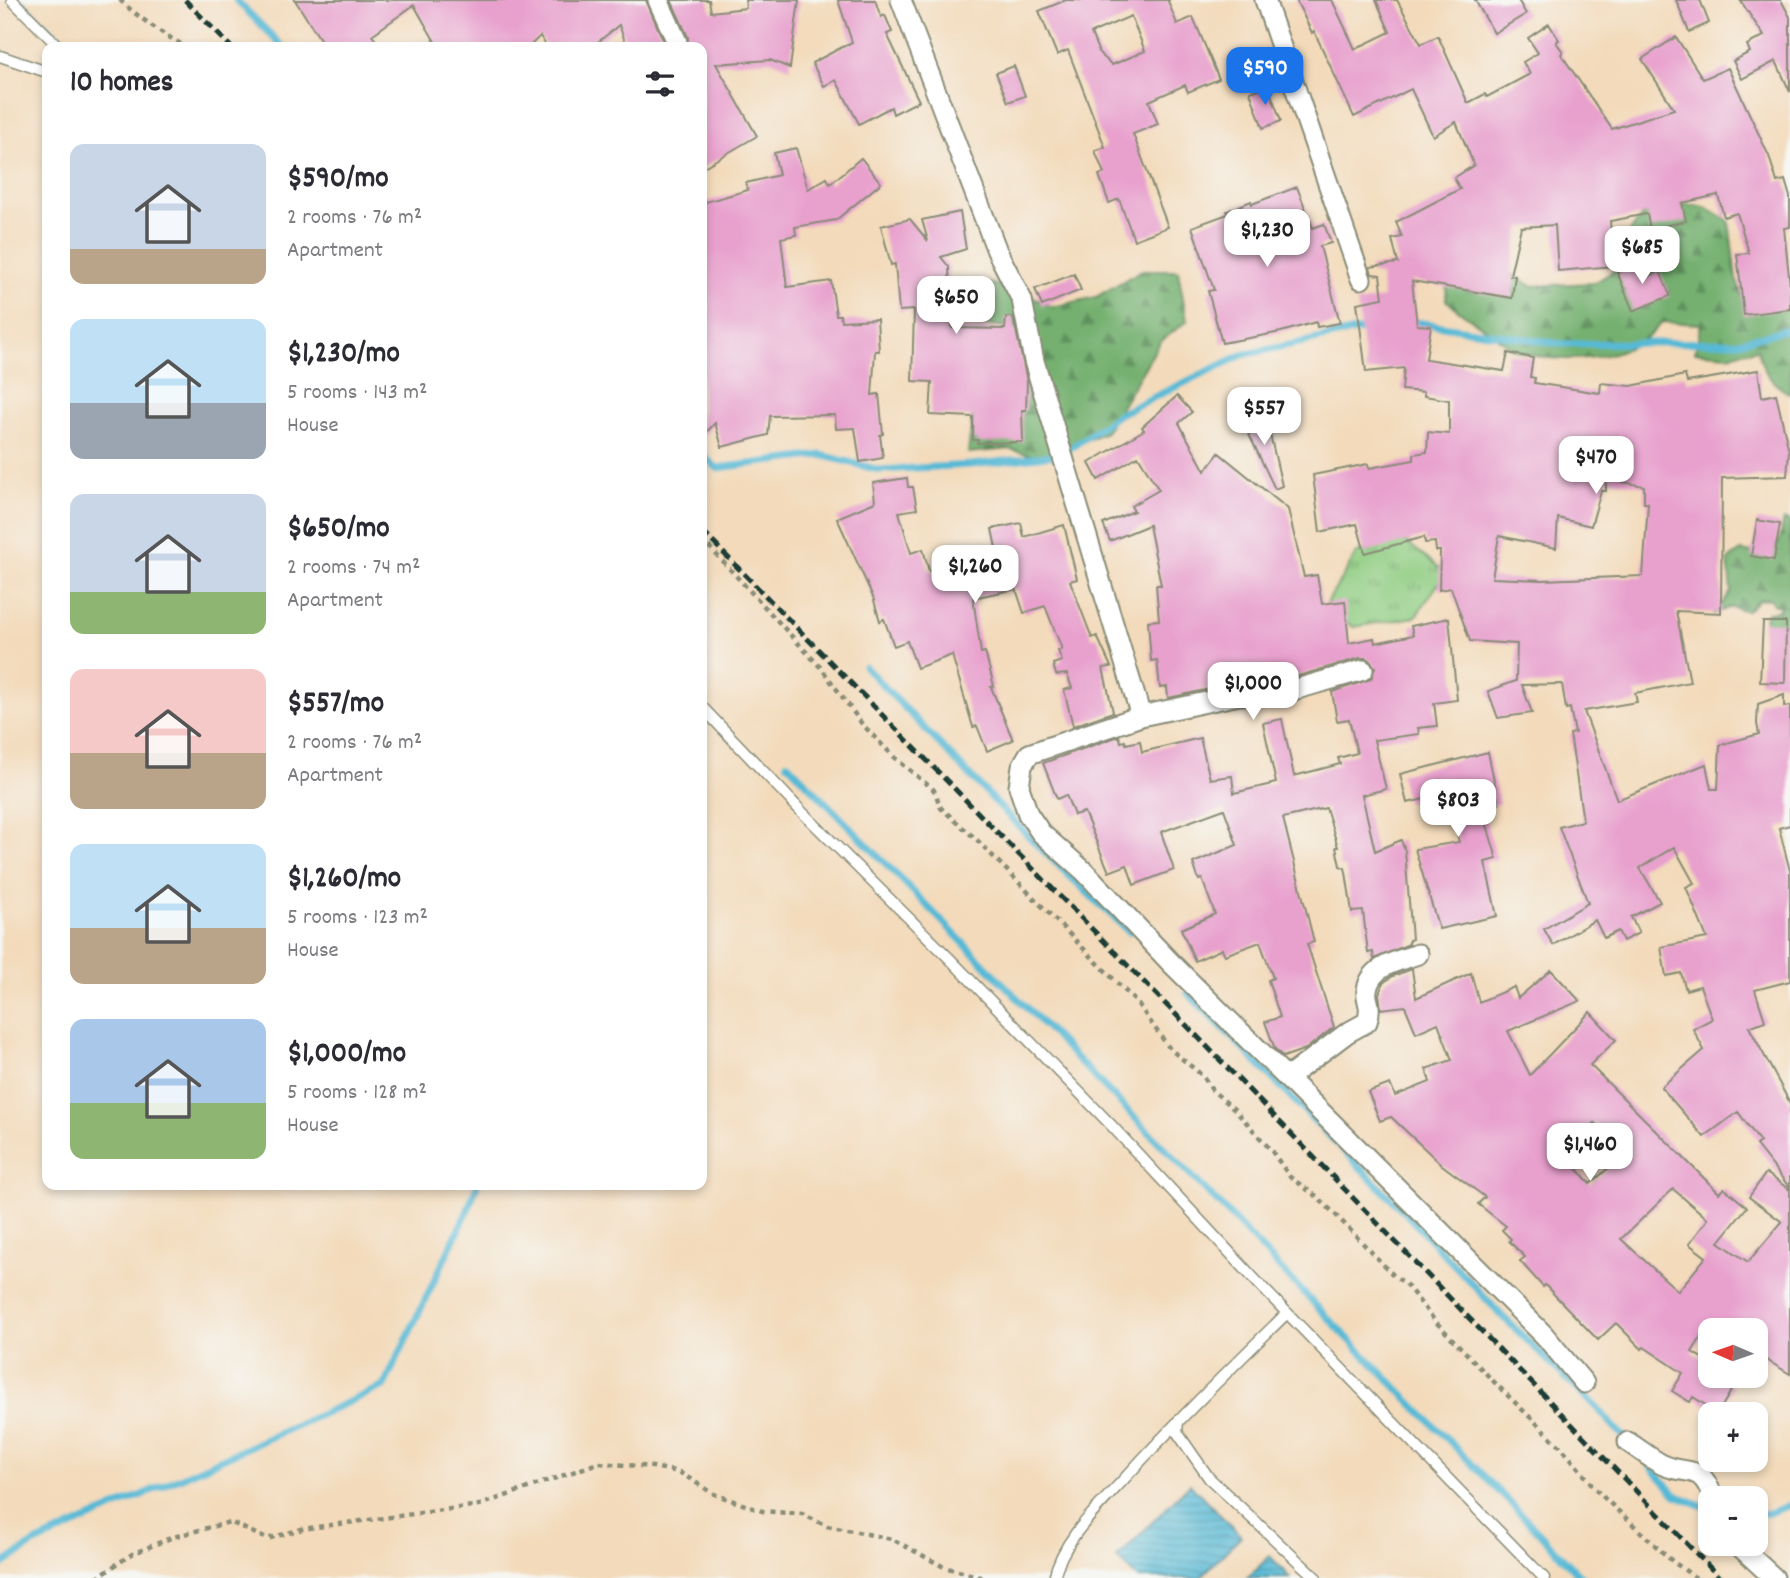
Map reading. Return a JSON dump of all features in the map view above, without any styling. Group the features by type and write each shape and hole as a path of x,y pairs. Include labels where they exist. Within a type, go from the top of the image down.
{"street":[{"path":"658,0 677,42"},
{"path":"901,0 997,251 1022,300 1034,361 1141,716"},
{"path":"1265,0 1361,279"},
{"path":"1363,670 1283,693 1239,695 1141,716 1030,754 1022,766 1019,787 1028,814 1041,832 1085,872 1170,962 1544,1335 1584,1383"},
{"path":"1287,1078 1347,1033 1367,1022 1371,1009 1366,992 1370,981 1381,967 1418,954"},
{"path":"1628,1442 1663,1465 1696,1471 1709,1486"},
{"path":"1750,1556 1774,1578"}],"lane":[{"path":"12,0 54,42"},
{"path":"0,56 42,70"},
{"path":"707,712 1111,1125 1287,1313 1544,1578"},
{"path":"1054,1578 1065,1549 1081,1527 1178,1421 1287,1313"},
{"path":"1178,1421 1177,1432 1209,1478 1316,1578"}],"path":[{"path":"120,0 176,42"},
{"path":"707,544 822,668 862,724 895,758 934,790 941,808 977,840 1137,1003 1170,1049 1203,1076 1212,1090 1236,1111 1271,1150 1290,1177 1325,1205 1396,1278 1404,1282 1436,1321 1563,1449 1599,1493 1672,1561 1696,1578"},
{"path":"96,1578 132,1554 173,1536 230,1522 267,1539 302,1529 480,1505 598,1463 679,1472 714,1494 762,1511 802,1514 827,1526 892,1539 944,1567 984,1578"}],"green space":[{"path":"1687,204 1705,207 1729,221 1736,279 1745,303 1790,304 1790,394 1768,375 1757,349 1728,355 1695,352 1701,324 1662,322 1645,339 1628,348 1595,357 1561,359 1511,348 1446,300 1447,280 1514,275 1532,286 1594,283 1617,269 1626,253 1630,232 1644,213"},
{"path":"1142,270 1178,270 1187,321 1160,342 1106,432 1041,458 1010,449 968,453 974,404 985,379 1031,381 1023,328 960,323 953,295 970,284 981,282 1002,286 1052,307 1096,297"},
{"path":"1784,520 1790,521 1790,633 1781,624 1768,624 1765,619 1767,612 1778,611 1780,605 1774,605 1769,598 1758,600 1747,611 1731,607 1715,613 1731,592 1728,560 1741,551 1772,556 1780,539"},
{"path":"1405,541 1446,573 1415,617 1353,627 1325,606 1357,553"}],"water":[{"path":"1190,1484 1241,1536 1200,1578 1138,1578 1117,1558"},
{"path":"1270,1556 1290,1578 1247,1578"}],"building":[{"path":"295,0 646,0 664,42 625,42 619,25 598,42 544,42 540,36 534,42 435,42 414,5 372,35 377,42 322,42"},
{"path":"671,0 709,0 711,12 746,8 745,0 799,0 790,68 770,60 716,64 757,136 707,165 707,42 688,42"},
{"path":"838,0 875,0 881,17 885,15 892,32 887,34 919,101 893,114 891,107 859,124 836,80 824,86 812,63 852,42"},
{"path":"1066,0 1169,0 1177,24 1193,17 1219,79 1188,92 1185,85 1149,101 1158,124 1133,134 1168,227 1134,240 1119,199 1109,203 1099,175 1104,173 1095,151 1105,147 1068,50 1057,55 1039,11","holes":["1131,16 1145,51 1112,65 1099,53 1091,33"]},
{"path":"1296,0 1332,0 1355,49 1390,32 1376,0 1397,0 1421,44 1438,36 1468,103 1485,94 1487,97 1530,74 1523,62 1538,53 1528,38 1549,24 1559,40 1556,42 1563,52 1561,54 1612,129 1674,109 1642,59 1676,37 1703,79 1728,68 1769,156 1777,182 1785,180 1790,197 1790,227 1784,228 1790,309 1744,315 1737,254 1749,253 1737,213 1724,217 1718,195 1682,203 1686,221 1650,229 1647,214 1610,221 1614,266 1558,271 1555,225 1521,227 1510,275 1515,276 1512,298 1412,281 1417,325 1431,326 1426,359 1504,371 1508,353 1533,358 1530,377 1535,378 1534,383 1600,393 1601,383 1631,386 1685,375 1687,382 1758,370 1762,397 1776,394 1789,451 1787,476 1722,478 1721,613 1676,611 1690,682 1635,693 1637,702 1584,711 1617,800 1706,764 1711,789 1718,789 1720,745 1759,734 1758,704 1784,695 1784,707 1790,706 1790,825 1779,828 1790,871 1790,981 1755,990 1765,1021 1749,1027 1790,1103 1790,1188 1756,1145 1760,1142 1738,1112 1704,1137 1661,1087 1704,1050 1693,1029 1712,1019 1700,986 1686,990 1681,973 1666,976 1661,947 1707,938 1686,887 1694,883 1674,847 1640,868 1660,902 1631,917 1639,933 1623,941 1618,931 1604,938 1595,920 1553,945 1544,929 1588,903 1559,827 1583,821 1570,734 1575,733 1570,708 1566,709 1562,684 1522,685 1532,713 1498,718 1488,691 1516,681 1517,644 1470,641 1451,588 1439,590 1440,551 1436,551 1435,542 1425,543 1424,537 1365,553 1357,524 1320,532 1313,475 1368,464 1369,468 1414,460 1414,454 1427,452 1428,432 1449,434 1449,400 1424,396 1424,392 1402,390 1404,368 1366,372 1357,303 1383,298 1380,275 1372,274 1370,267 1398,263 1392,239 1402,237 1396,222 1460,189 1454,178 1474,165 1456,122 1433,136 1411,89 1354,117 1314,31 1312,33","holes":["1606,479 1644,486 1644,503 1648,503 1643,576 1542,580 1492,578 1499,536 1556,548 1558,518 1591,526 1601,491 1606,491"]},
{"path":"1475,0 1518,0 1526,14 1494,33"},
{"path":"1676,0 1700,0 1709,23 1689,32"},
{"path":"1740,0 1781,0 1790,17 1790,92 1776,61 1742,79 1733,61 1750,52 1747,45 1764,36"},
{"path":"1014,66 1025,96 1008,102 996,73"},
{"path":"1268,86 1281,121 1263,128 1250,92"},
{"path":"796,148 808,189 827,178 830,184 861,158 881,183 836,220 795,227 796,235 781,238 787,287 831,281 836,315 840,315 841,321 877,319 879,351 875,351 872,395 879,394 883,458 860,462 855,428 836,429 835,415 770,416 768,435 722,447 715,423 707,432 707,202 748,190 746,183 779,175 774,153"},
{"path":"1297,187 1313,228 1324,224 1331,243 1320,246 1340,323 1317,327 1316,322 1281,332 1222,343 1208,291 1214,290 1192,227 1228,214 1227,211 1251,201 1252,204"},
{"path":"960,212 966,249 941,257 949,267 952,328 1005,329 1006,317 1013,317 1027,381 1026,410 1022,410 1023,442 977,443 978,440 973,440 973,417 930,415 932,382 912,381 914,310 899,311 895,264 891,265 881,226 910,219 928,241 922,220"},
{"path":"1640,261 1647,277 1660,271 1670,296 1633,311 1617,272"},
{"path":"1074,274 1081,290 1042,306 1035,289"},
{"path":"1177,396 1192,412 1179,423 1205,471 1219,453 1288,509 1304,577 1317,575 1322,604 1345,601 1349,643 1374,638 1375,643 1413,635 1411,626 1449,618 1457,700 1434,703 1437,726 1418,728 1419,734 1374,740 1386,789 1362,795 1375,851 1401,840 1405,851 1412,939 1409,944 1374,959 1373,952 1368,953 1363,911 1352,912 1345,868 1340,866 1338,847 1326,808 1283,818 1314,942 1307,944 1334,1027 1306,1049 1283,1057 1275,1049 1265,1022 1280,1017 1268,980 1273,978 1260,942 1225,955 1222,949 1195,961 1181,929 1215,914 1193,863 1237,845 1224,809 1161,832 1174,870 1134,885 1127,865 1109,872 1084,812 1074,815 1066,795 1057,799 1043,763 1119,736 1121,742 1125,741 1126,744 1140,741 1142,752 1200,738 1210,779 1232,776 1234,793 1276,783 1263,723 1282,719 1294,776 1340,764 1338,758 1357,753 1349,719 1337,721 1332,692 1371,679 1375,667 1367,658 1281,681 1237,683 1168,698 1167,687 1160,688 1157,660 1151,661 1148,621 1159,620 1156,585 1161,585 1149,525 1110,541 1103,524 1134,511 1131,506 1159,490 1138,456 1098,480 1089,463 1144,430 1142,427"},
{"path":"1261,414 1270,434 1282,486 1275,489 1243,422"},
{"path":"907,478 908,487 913,487 917,509 899,512 911,553 923,549 929,571 999,562 992,529 1021,523 1024,537 1064,525 1077,579 1070,581 1092,638 1097,636 1111,667 1103,668 1113,712 1073,726 1064,690 1072,688 1067,674 1056,675 1053,664 1062,661 1058,651 1062,649 1045,606 1024,613 1016,589 973,598 981,653 985,652 994,686 991,687 1013,740 987,751 977,726 973,727 952,655 917,668 907,641 894,646 884,619 880,621 873,597 837,518 875,502 873,483"},
{"path":"1757,520 1780,524 1774,560 1751,556"},
{"path":"1763,622 1786,622 1785,683 1760,682"},
{"path":"1488,752 1499,804 1482,808 1497,859 1485,862 1497,916 1439,929 1415,849 1459,842 1446,794 1407,803 1400,774"},
{"path":"1412,969 1416,998 1471,973 1479,1002 1514,987 1518,998 1551,970 1580,1001 1508,1031 1530,1075 1590,1012 1616,1040 1590,1065 1719,1193 1724,1188 1747,1207 1719,1242 1748,1262 1782,1222 1749,1197 1766,1173 1790,1190 1790,1374 1768,1361 1768,1318 1698,1318 1698,1343 1692,1352 1698,1356 1698,1388 1733,1388 1725,1402 1701,1402 1693,1397 1690,1402 1672,1391 1683,1373 1644,1347 1642,1349 1616,1323 1598,1340 1520,1261 1525,1257 1502,1230 1506,1226 1478,1204 1485,1197 1442,1165 1391,1117 1380,1121 1368,1092 1390,1084 1395,1096 1430,1082 1426,1069 1452,1060 1438,1023 1416,1033 1405,1006 1381,1009 1379,994 1383,983","holes":["1595,1123 1625,1154 1590,1184 1566,1155","1673,1189 1708,1219 1689,1244 1706,1257 1678,1291 1621,1239"]}],"waterway":[{"path":"236,0 278,42"},
{"path":"21,3 64,42"},
{"path":"1409,321 1560,344 1739,342 1784,330 1790,331"},
{"path":"707,459 717,468 821,455 879,470 972,465 1062,454 1119,414 1242,355 1370,328"},
{"path":"865,667 1040,848 1129,932"},
{"path":"787,763 1582,1578"},
{"path":"1188,993 1628,1442"},
{"path":"0,1566 33,1544 384,1386 475,1190"},
{"path":"1650,1466 1676,1495 1698,1504"},
{"path":"1768,1513 1790,1505"}],"railway":[{"path":"185,0 226,42"},
{"path":"707,536 1191,1030 1720,1578"}]}
